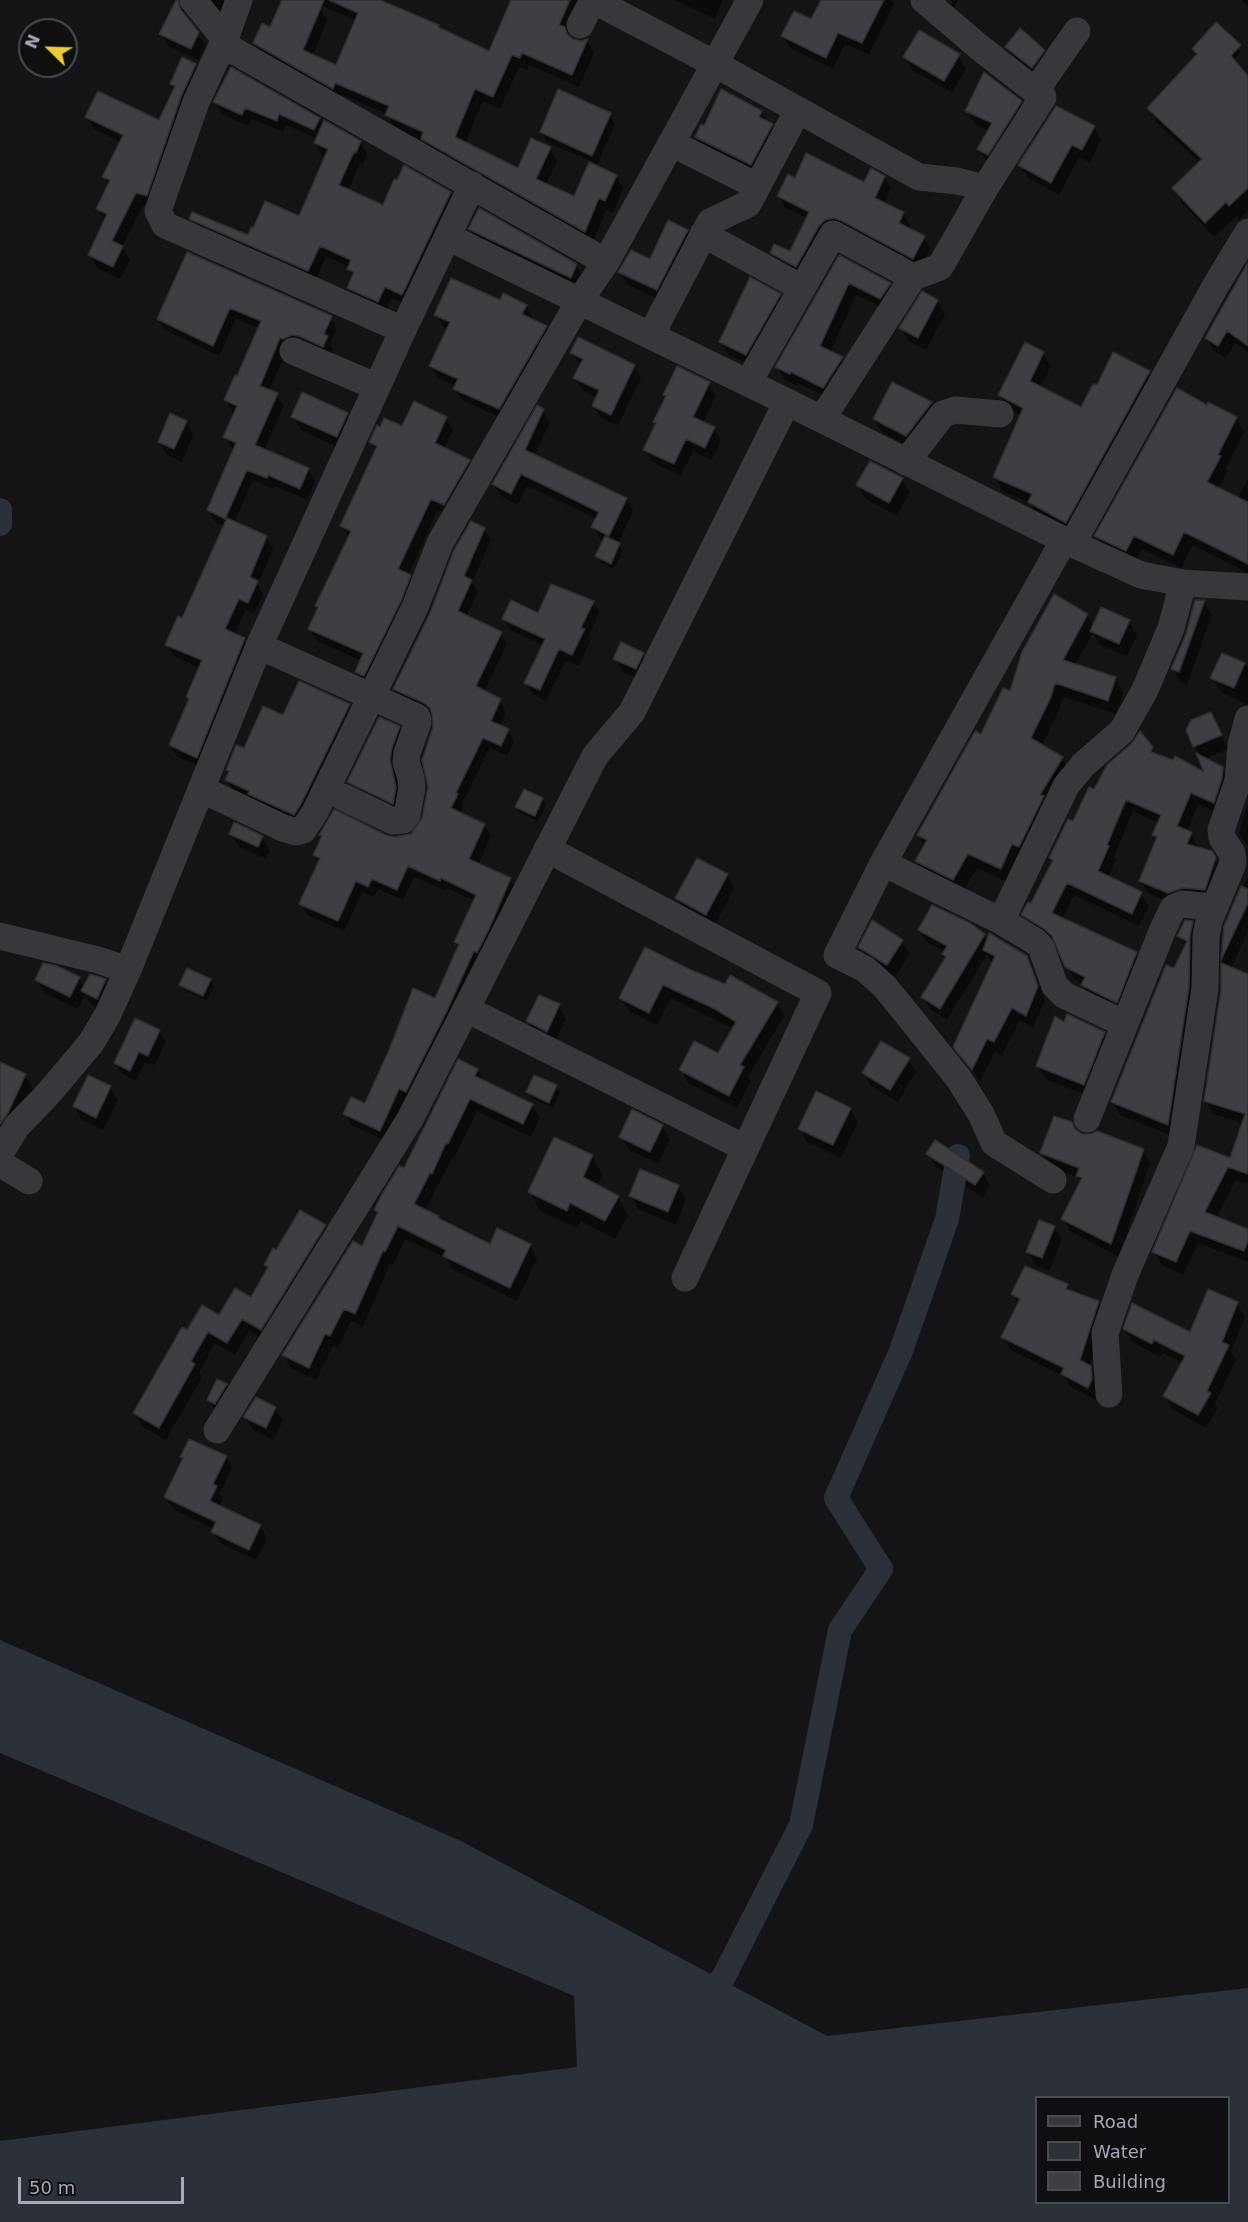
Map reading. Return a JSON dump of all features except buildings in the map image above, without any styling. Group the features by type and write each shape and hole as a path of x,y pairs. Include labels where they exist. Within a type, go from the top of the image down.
{"street":[{"path":"192,0 231,49 606,262"},
{"path":"239,0 225,39 196,102 158,211 165,225 403,330"},
{"path":"580,25 593,0 711,71 795,116 919,177 957,181 985,188"},
{"path":"201,789 284,828 296,832 303,830 315,812 415,607 440,543 580,300 606,262 750,0"},
{"path":"822,419 913,277 940,267 985,188 1043,97 924,0"},
{"path":"1036,90 1077,31"},
{"path":"651,335 710,222 748,204 795,116"},
{"path":"671,143 757,186"},
{"path":"28,1181 6,1167 1,1160 1,1152 17,1126 48,1094 91,1043 107,1016 128,970 259,646 403,330 472,185"},
{"path":"685,1278 818,993 883,864 1248,232"},
{"path":"703,234 802,288"},
{"path":"748,383 833,234 913,277"},
{"path":"448,237 788,402 1068,542 1141,575 1183,583 1248,587"},
{"path":"293,351 377,387"},
{"path":"217,1430 410,1119 595,756 632,712 788,402"},
{"path":"906,462 943,414 955,410 1000,414"},
{"path":"1001,921 1066,786 1083,765 1122,731 1145,690 1172,628 1183,583"},
{"path":"259,646 417,717 418,722 407,753 406,762 411,778 411,788 407,815 403,820 393,821 343,797"},
{"path":"1109,1394 1105,1333 1125,1275 1181,1146 1204,988 1206,936 1213,907 1233,862 1232,853 1222,838 1221,830 1238,781 1241,745 1248,719"},
{"path":"547,849 818,993"},
{"path":"883,864 1001,921 1041,947 1055,986 1064,995 1125,1024"},
{"path":"1087,1119 1173,908 1182,904 1213,907"},
{"path":"0,936 98,960 128,970"},
{"path":"837,955 865,969 903,1008 959,1079 981,1114 994,1143 1053,1180"},
{"path":"466,1009 745,1148"}],"water":[{"path":"0,1640 461,1841 827,2036 1248,1988 1248,2222 0,2222 0,2141 577,2067 574,1996 0,1753"}],"waterway":[{"path":"0,510 0,524"},
{"path":"702,1994 722,1980 801,1825 840,1630 881,1569 836,1498 901,1351 947,1219 958,1156"}]}
